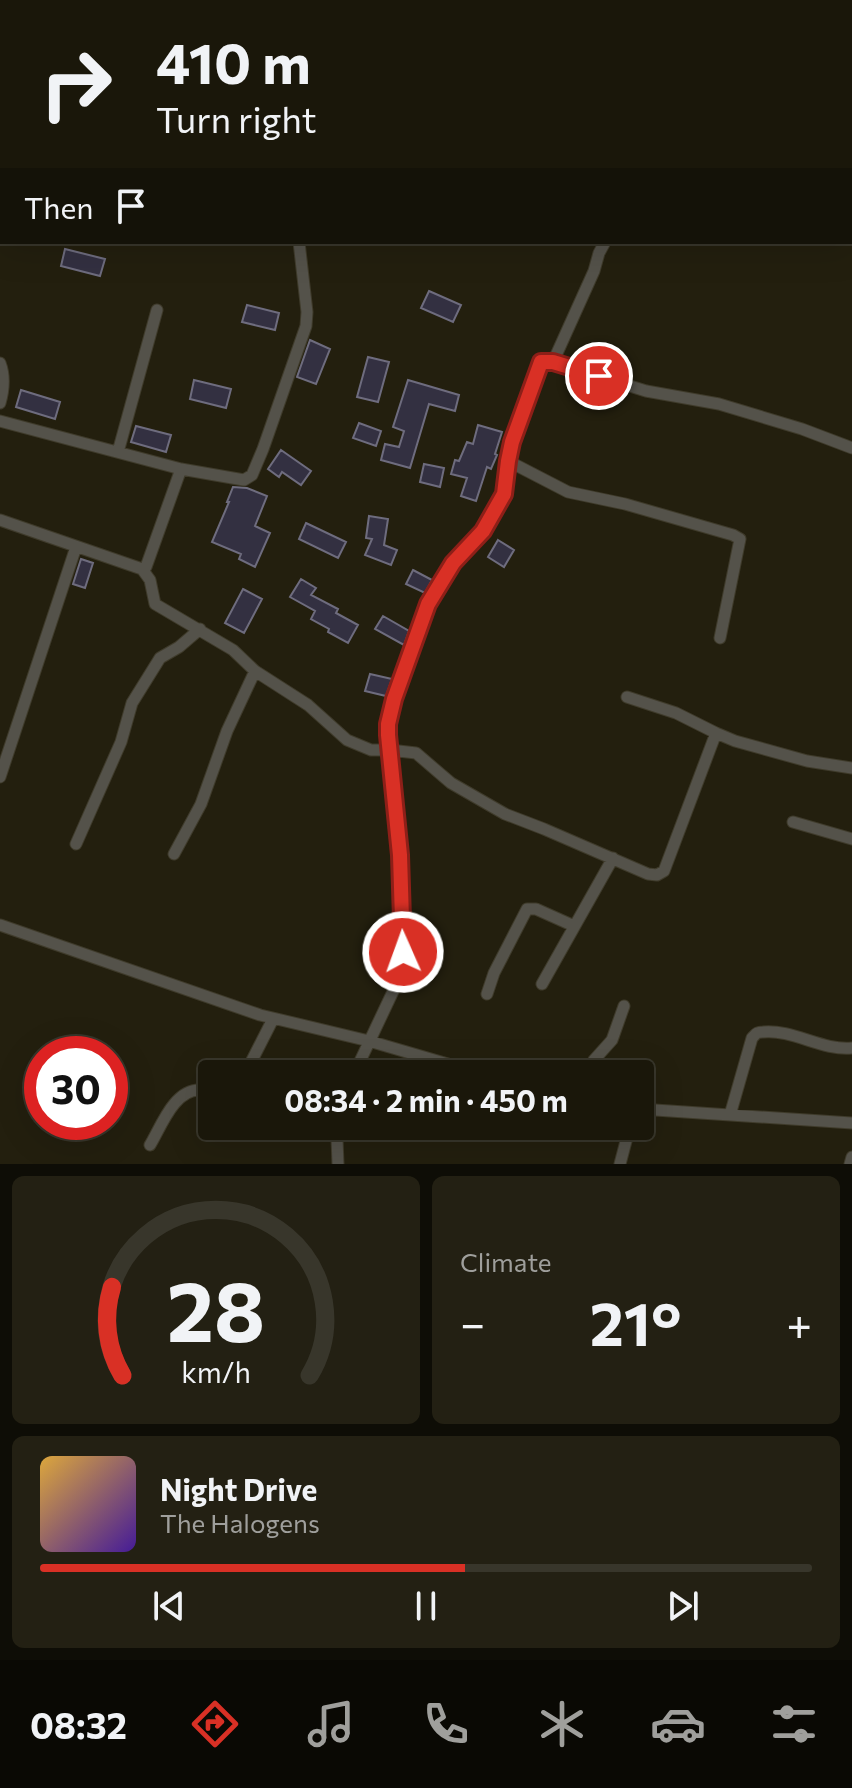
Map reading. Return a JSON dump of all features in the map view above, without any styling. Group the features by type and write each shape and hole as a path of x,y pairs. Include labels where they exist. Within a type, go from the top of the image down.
{"street":[{"path":"0,421 181,469 244,480 252,475 263,449 306,326 299,244"},
{"path":"553,362 604,244"},
{"path":"118,452 157,310"},
{"path":"360,1060 397,983 403,952 400,855 388,724 394,699 428,604 453,563 483,531 504,494 508,461 541,362 553,362 646,391 719,404 852,448"},
{"path":"0,363 4,374 0,403"},
{"path":"508,461 568,492 625,504 740,539 720,638"},
{"path":"142,569 146,567 181,469"},
{"path":"0,520 142,569 150,580 155,604 233,650 255,671 308,705 347,740 371,750 416,753 451,783 505,814 648,874 657,875 664,871 716,733"},
{"path":"0,777 76,547"},
{"path":"76,844 121,742 132,703 160,658 200,629"},
{"path":"174,854 201,804 232,721 255,671"},
{"path":"627,697 676,713 716,733 807,761 852,768"},
{"path":"793,822 852,839"},
{"path":"542,984 613,858"},
{"path":"487,994 527,909 536,909 574,926"},
{"path":"0,925 273,1019 434,1060"},
{"path":"594,1060 612,1040 624,1006"},
{"path":"252,1060 273,1019"},
{"path":"730,1115 755,1034 787,1035 837,1048 852,1048"},
{"path":"150,1145 175,1102 198,1091"},
{"path":"654,1110 852,1123"},
{"path":"337,1140 338,1164"},
{"path":"620,1164 626,1140"},
{"path":"850,1164 852,1157"}],"building":[{"path":"65,249 105,259 100,276 61,266"},
{"path":"429,291 461,305 453,322 421,308"},
{"path":"247,305 279,313 275,330 242,322"},
{"path":"310,340 330,349 316,384 297,377"},
{"path":"368,357 389,362 378,402 357,397"},
{"path":"194,380 231,389 226,408 190,399"},
{"path":"408,380 459,395 455,411 429,404 410,468 381,460 385,444 399,447 404,431 393,427"},
{"path":"21,390 60,402 55,419 16,407"},
{"path":"359,423 381,431 376,446 353,438"},
{"path":"478,425 502,432 497,455 491,469 487,467 476,501 461,496 467,478 451,474 455,460 459,461 467,442 473,444"},
{"path":"136,426 171,435 166,452 131,442"},
{"path":"281,450 311,471 301,485 282,472 279,477 268,469"},
{"path":"424,464 444,468 440,487 420,482"},
{"path":"233,487 247,488 267,496 255,526 270,533 255,567 239,559 241,554 212,542"},
{"path":"369,516 388,519 384,545 397,550 391,565 365,555 372,539 366,538"},
{"path":"306,523 346,542 338,558 299,539"},
{"path":"498,540 514,550 504,567 488,557"},
{"path":"81,559 93,563 85,588 73,584"},
{"path":"413,570 432,580 425,593 406,584"},
{"path":"301,579 316,588 311,595 338,609 336,613 358,625 348,643 311,619 315,611 290,597"},
{"path":"243,589 262,599 244,633 225,623"},
{"path":"383,616 409,631 404,645 375,629"},
{"path":"370,674 392,679 386,696 365,691"}],"route":[{"path":"403,952 400,855 388,735 394,699 428,604 453,563 483,531 504,494 512,442 541,362 553,362 599,376"}]}
